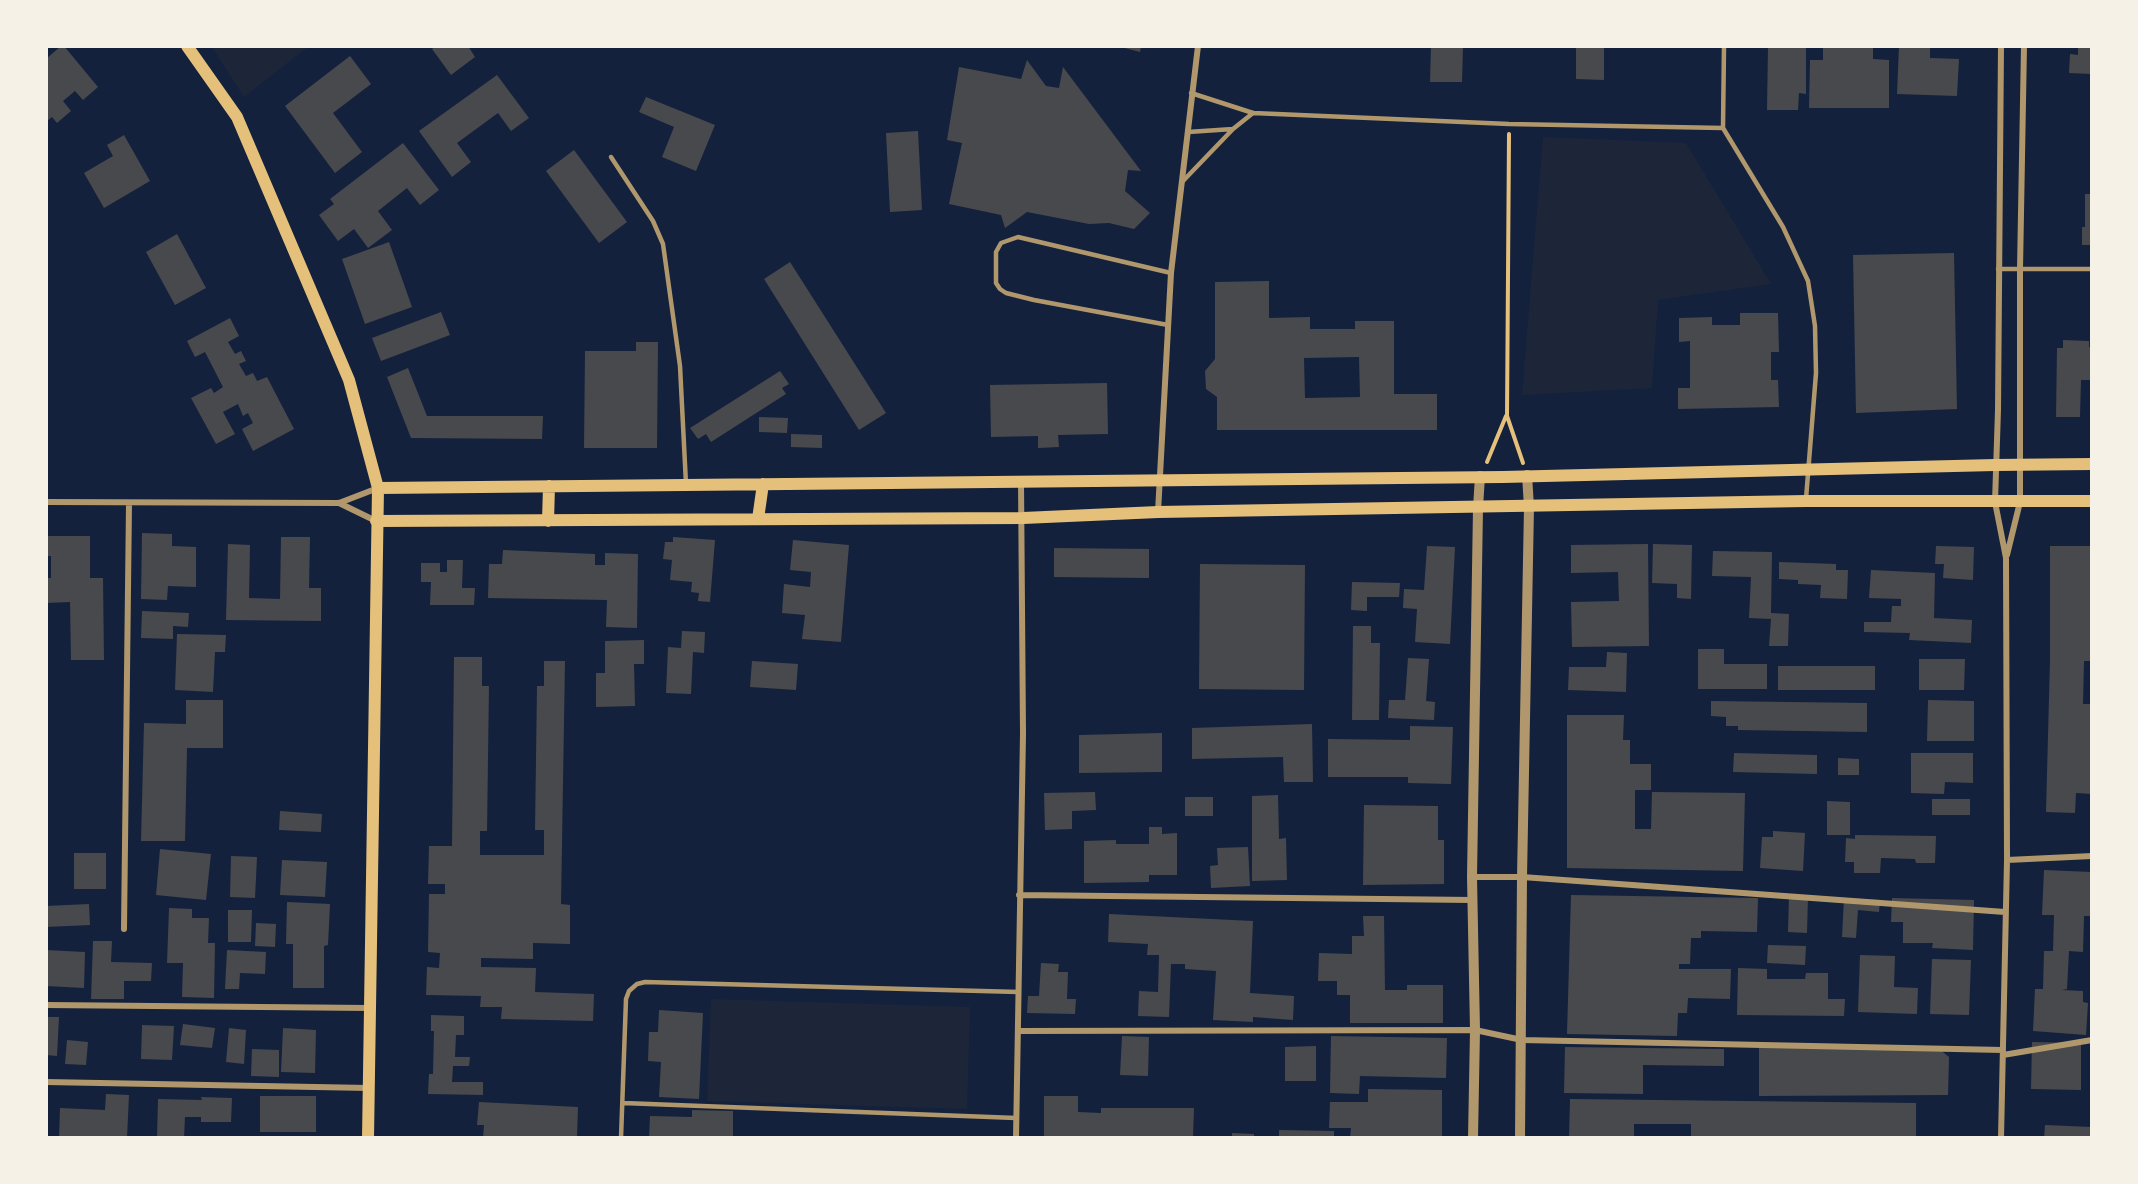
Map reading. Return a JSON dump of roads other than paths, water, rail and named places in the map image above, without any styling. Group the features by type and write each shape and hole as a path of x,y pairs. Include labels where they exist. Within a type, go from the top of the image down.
{"main road":[{"path":"187,46 237,117 350,380 378,488 368,1137"},
{"path":"378,488 1480,476 2091,464"},
{"path":"758,519 763,484"},
{"path":"548,521 549,486"},
{"path":"376,521 1023,518 1158,512 1806,501 2091,501"}],"street":[{"path":"1158,512 1171,273 1198,46"},
{"path":"2001,46 1998,410 1995,465 1995,502 2006,558 2007,860 2001,1137"},
{"path":"2006,558 2020,502 2020,269 2024,46"},
{"path":"1520,1137 1529,507 1527,475"},
{"path":"1473,1137 1475,1030 1472,877 1480,476"},
{"path":"1016,1137 1023,734 1022,482"},
{"path":"46,502 339,503 378,488"},
{"path":"339,503 376,521"},
{"path":"124,928 129,504"},
{"path":"2007,860 2091,856"},
{"path":"1472,877 1522,877 2005,912"},
{"path":"1019,895 1473,900"},
{"path":"46,1005 369,1008"},
{"path":"1018,1031 1475,1030 1522,1040 2003,1052 2091,1040"},
{"path":"46,1082 369,1088"}],"lane":[{"path":"1724,46 1723,128 1783,227 1808,281 1815,326 1816,373 1806,501"},
{"path":"1191,93 1253,113 1509,124 1723,128"},
{"path":"1183,181 1233,129 1253,113"},
{"path":"1188,132 1233,129"},
{"path":"611,157 652,221 663,244 680,366 686,485"},
{"path":"1168,325 1034,300 1006,292 996,283 996,252 1001,243 1018,237 1171,273"},
{"path":"1998,269 2091,269"},
{"path":"621,1137 626,999 629,991 637,984 645,982 1019,992"},
{"path":"622,1103 1016,1118"}]}
